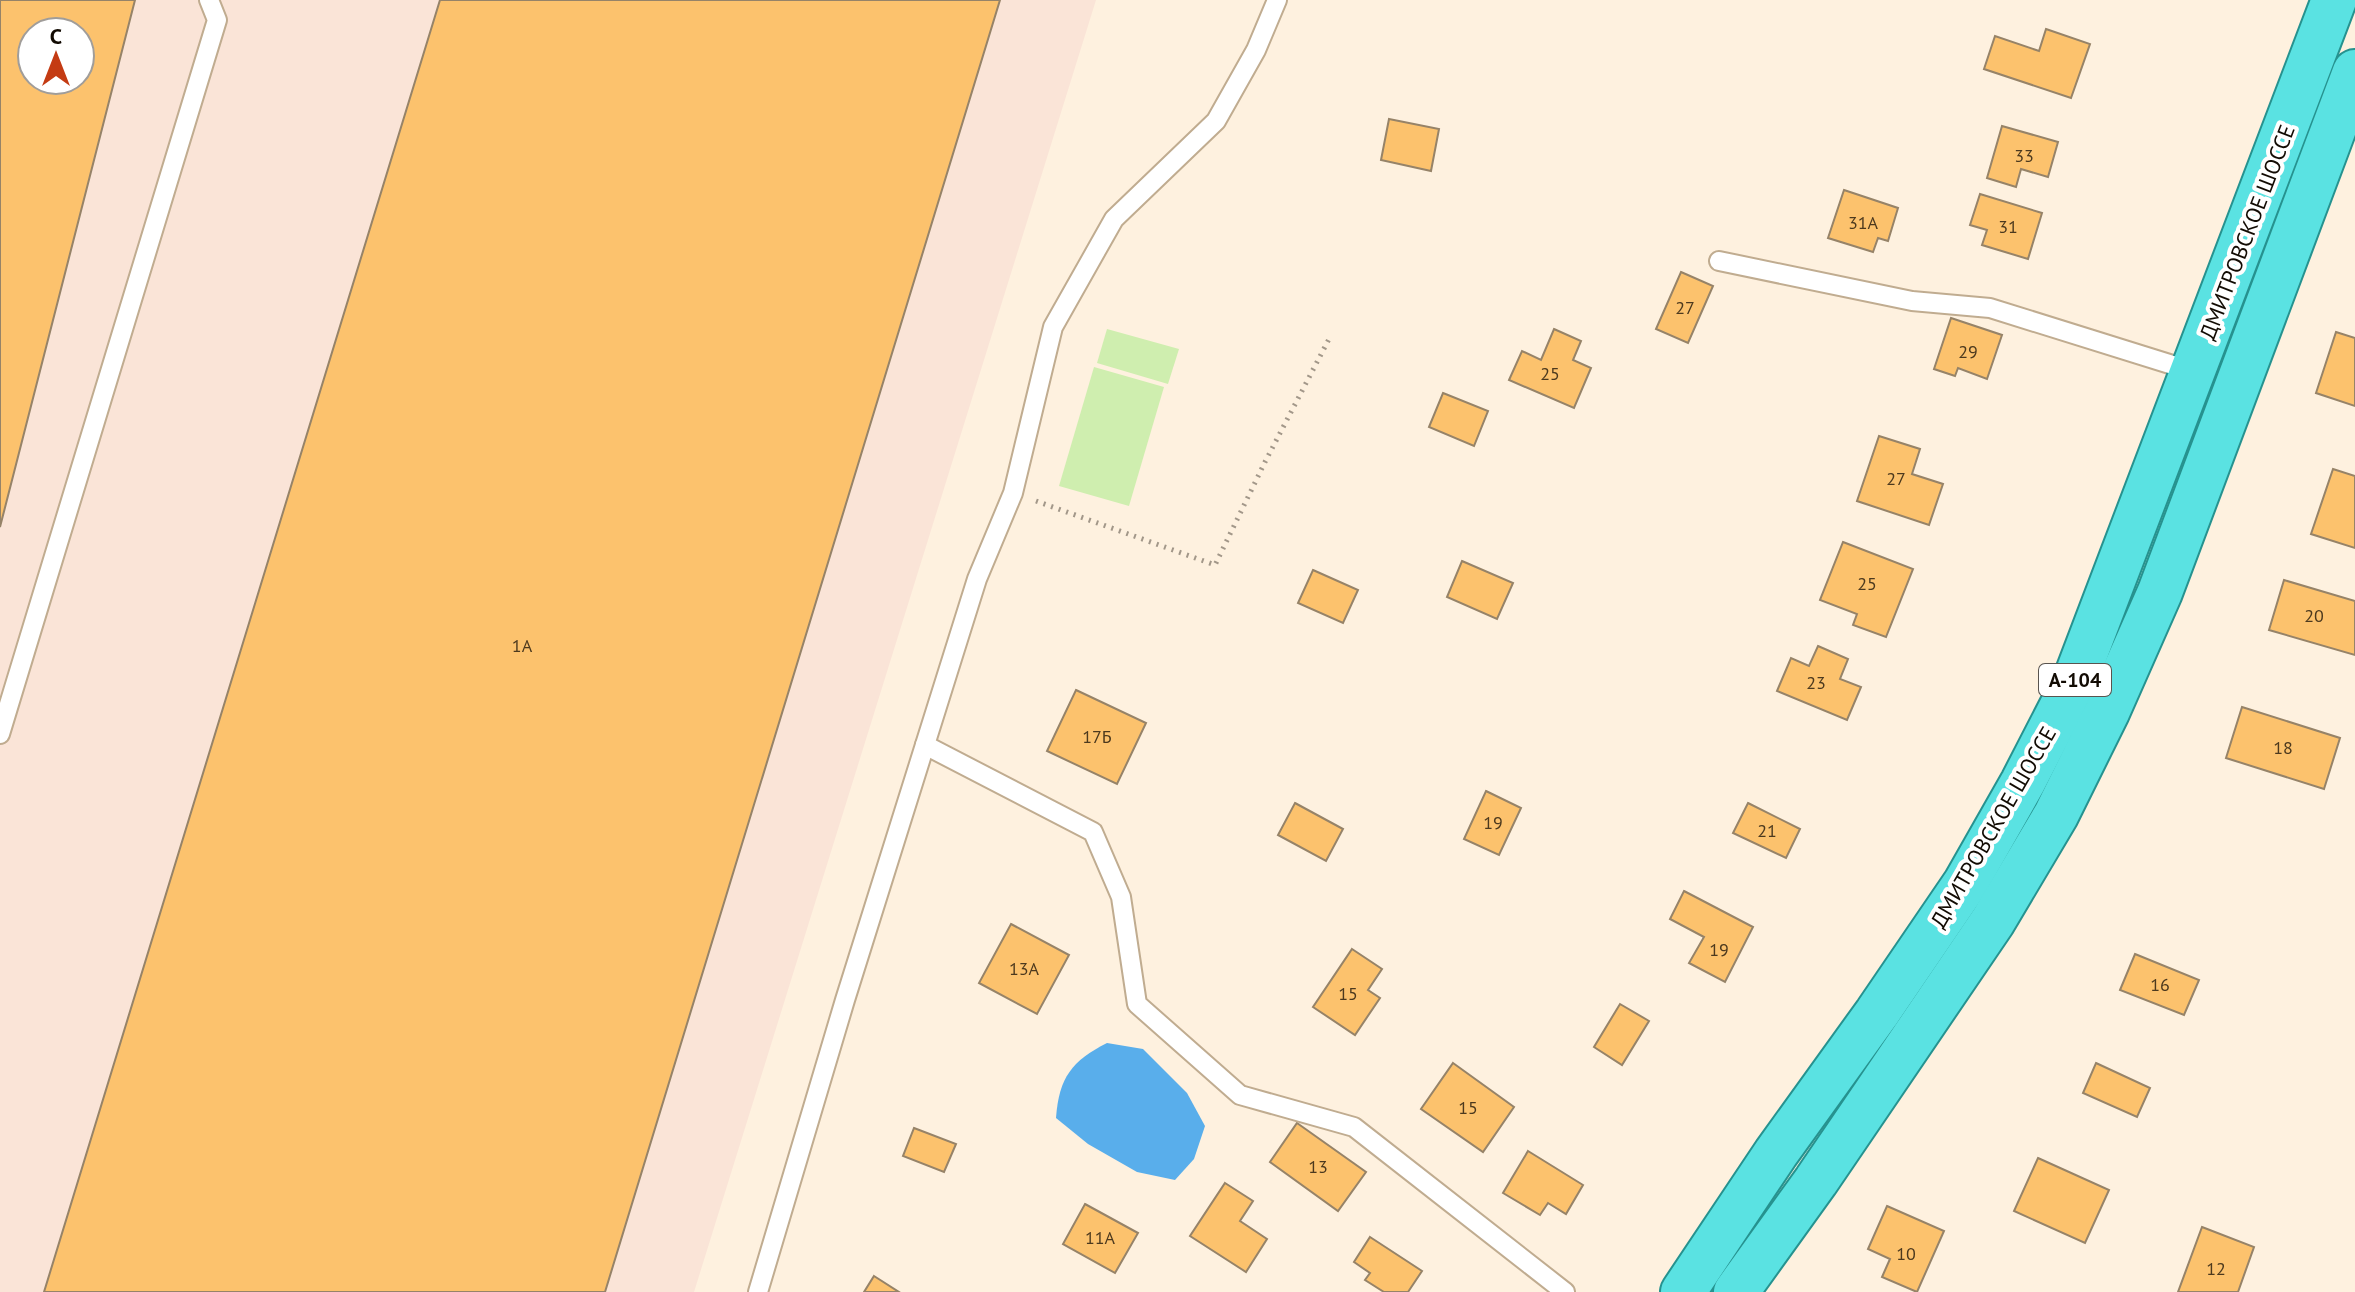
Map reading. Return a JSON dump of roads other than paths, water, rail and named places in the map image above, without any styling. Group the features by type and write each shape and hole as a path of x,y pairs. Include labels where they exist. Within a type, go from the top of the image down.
{"highway":[{"name":"ДМИТРОВСКОЕ ШОССЕ","path":"1683,1292 1965,884 2074,683 2195,372 2334,0"},
{"name":"ДМИТРОВСКОЕ ШОССЕ","path":"1736,1292 1986,932 2056,815 2107,712 2160,592 2355,72"}],"lane":[{"path":"0,734 217,20 209,0"},
{"path":"758,1292 845,1000 977,579 1013,493 1053,327 1114,219 1216,121 1256,50 1277,0"},
{"path":"1719,261 1912,301 1990,308 2195,372"},
{"path":"925,745 1093,832 1121,897 1137,1004 1240,1095 1354,1127 1565,1292"}],"water":[{"path":"1107,1043 1143,1049 1187,1093 1205,1126 1194,1159 1175,1180 1137,1172 1088,1144 1056,1118 1060,1092 1070,1072 1076,1064"}]}
